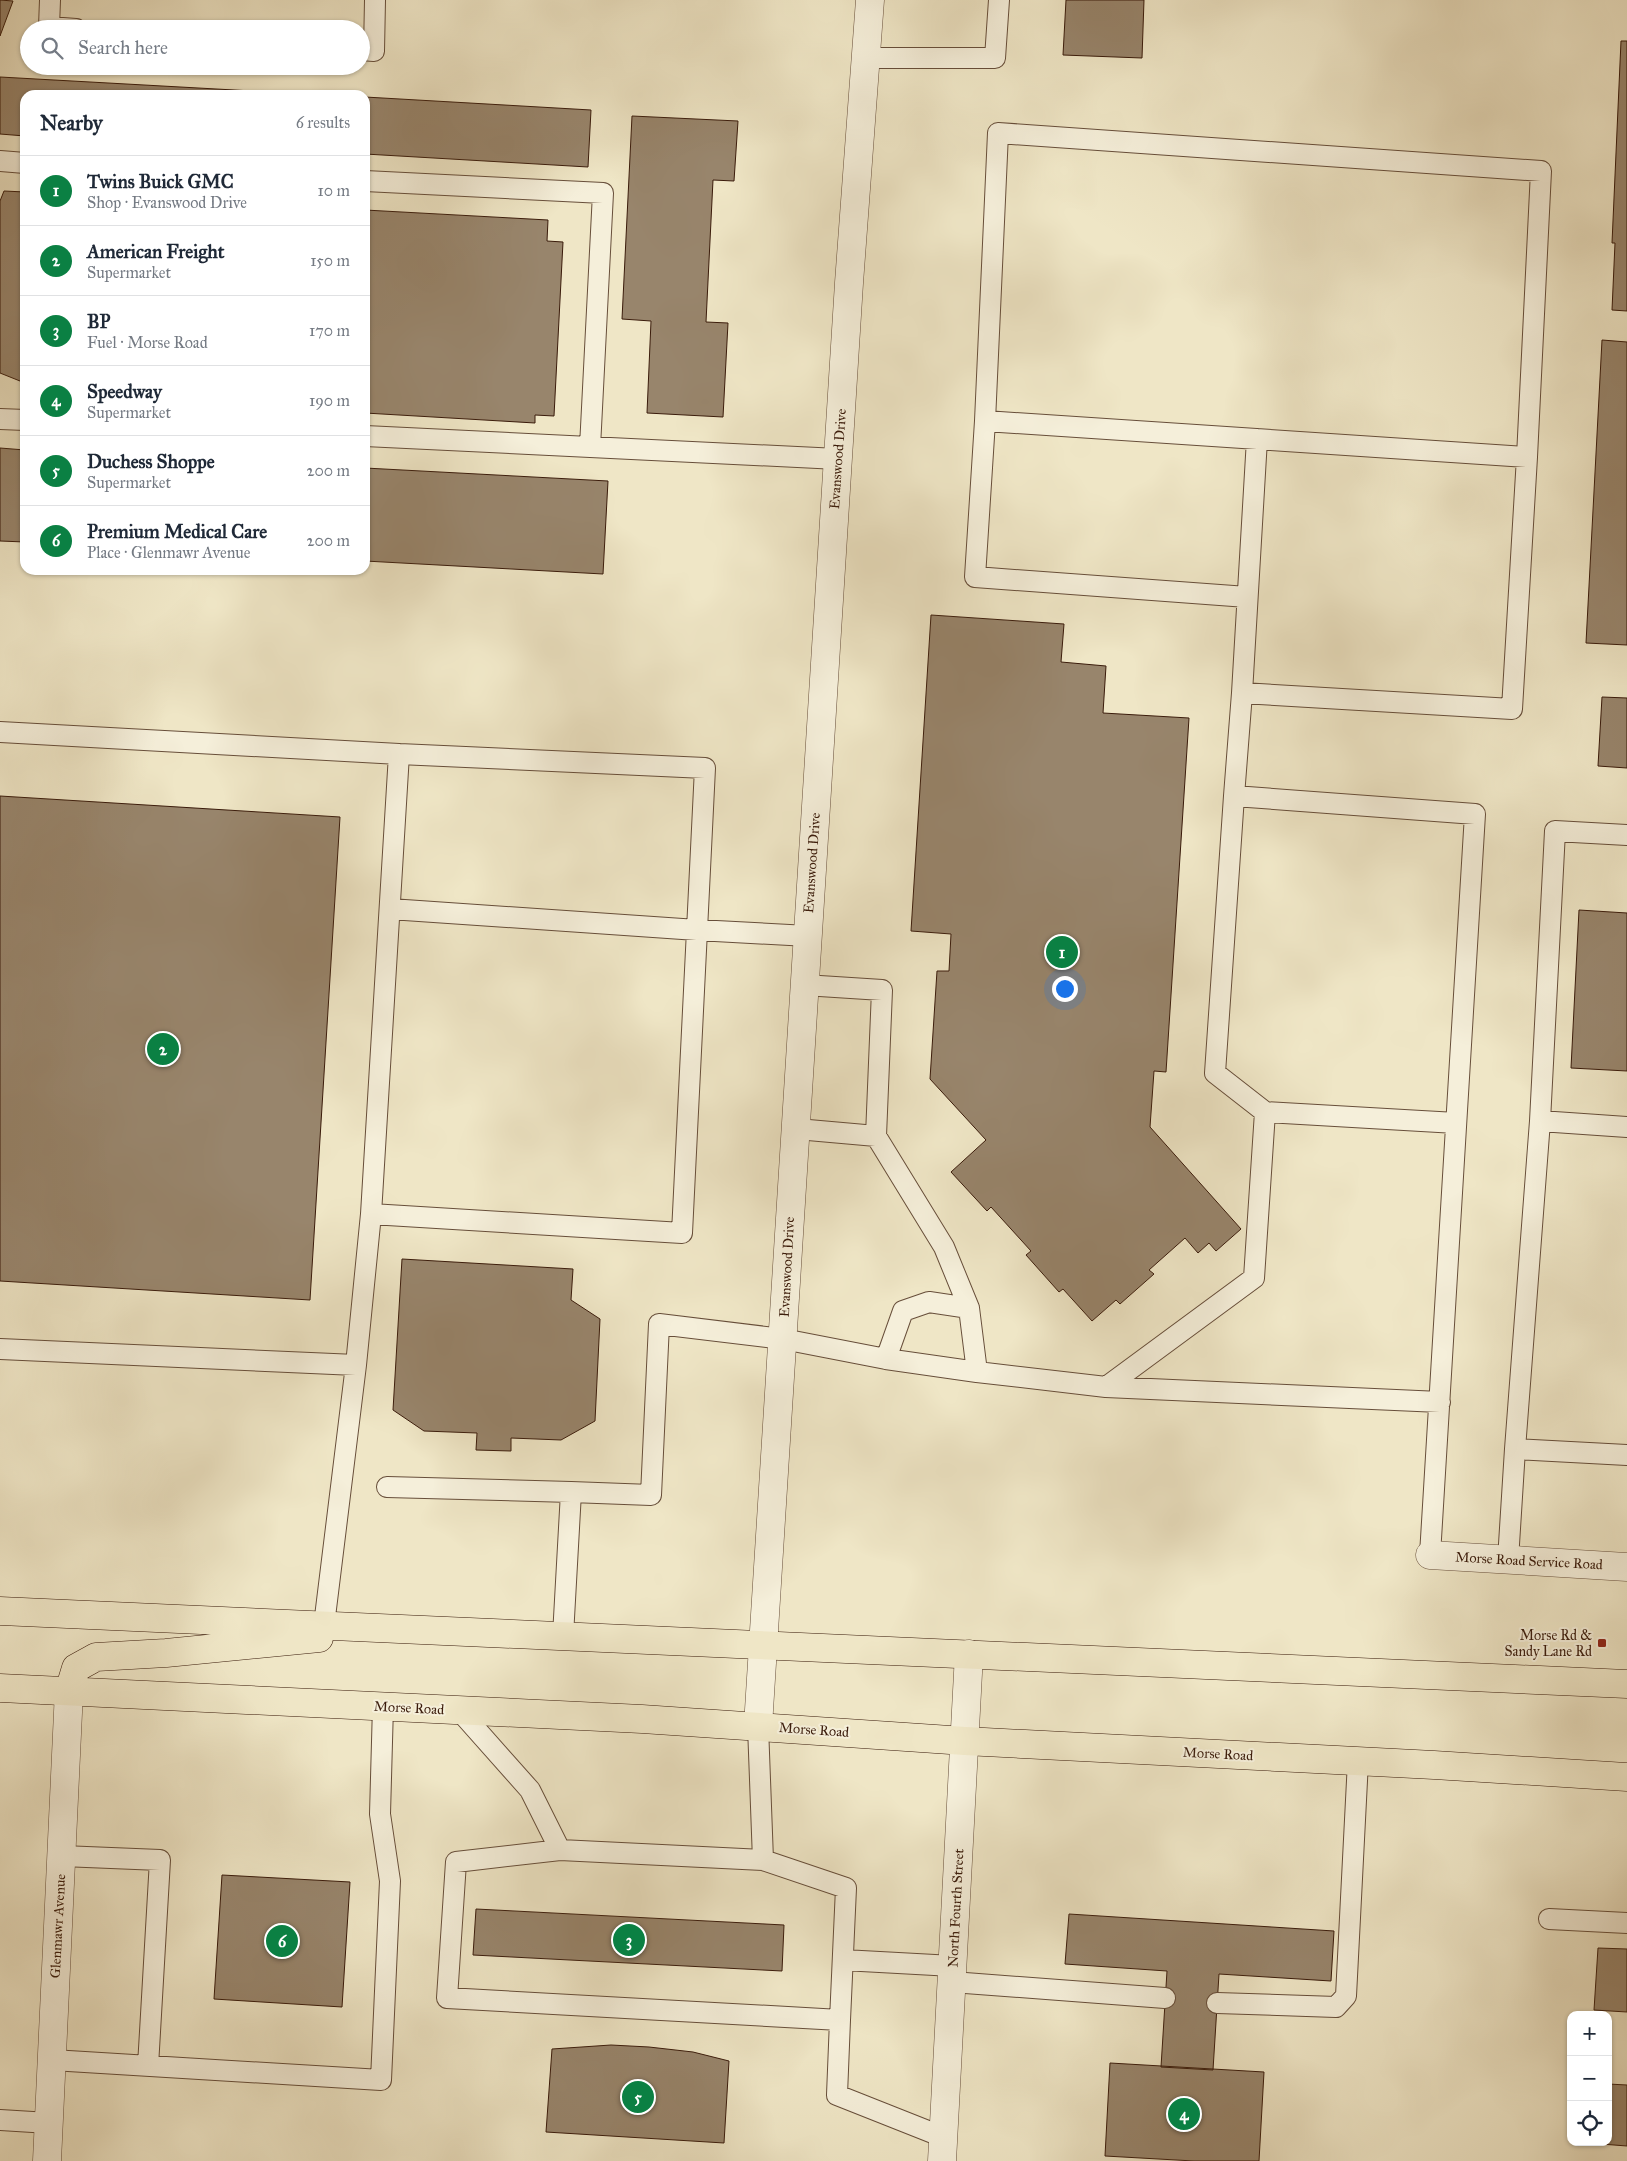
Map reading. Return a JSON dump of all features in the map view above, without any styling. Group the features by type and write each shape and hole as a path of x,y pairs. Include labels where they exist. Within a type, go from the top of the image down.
{"main road":[{"path":"0,1611 1627,1684"},
{"path":"69,1691 76,1668 96,1658 260,1645 402,1629"},
{"name":"Morse Road","path":"0,1688 758,1726 965,1741 1358,1761 1627,1778"}],"street":[{"name":"Evanswood Drive","path":"758,1726 838,460 870,0"},
{"name":"Morse Road Service Road","path":"1430,1555 1627,1567"},
{"name":"North Fourth Street","path":"943,2149 969,1654"},
{"name":"Glenmawr Avenue","path":"47,2161 69,1691"}],"lane":[{"path":"49,20 50,0"},
{"path":"370,51 374,52 375,0"},
{"path":"866,58 996,58 999,0"},
{"path":"1242,693 1512,709 1541,171 998,133 985,421 975,577 1247,597"},
{"path":"0,161 20,163"},
{"path":"370,181 603,194 590,447"},
{"path":"0,419 20,420"},
{"path":"985,421 1527,458"},
{"path":"370,436 838,460"},
{"path":"1257,439 1242,693 1215,1072 1265,1112 1456,1123"},
{"path":"0,732 399,754 705,768 682,1233 371,1214"},
{"path":"324,1625 356,1365 371,1214 399,754"},
{"path":"1234,796 1475,814 1430,1555"},
{"path":"1508,1560 1540,1121 1554,831 1627,835"},
{"path":"390,909 808,936"},
{"path":"804,985 882,990 876,1136 944,1247 969,1308 977,1372"},
{"path":"1106,1387 1254,1278 1265,1112"},
{"path":"1540,1121 1627,1127"},
{"path":"797,1129 876,1136"},
{"path":"886,1359 903,1311 929,1302 969,1308"},
{"path":"388,1487 651,1495 659,1324 783,1339 886,1359 977,1372 1106,1387 1440,1402"},
{"path":"0,1349 356,1365"},
{"path":"1515,1449 1627,1455"},
{"path":"562,1636 571,1492"},
{"path":"52,2060 381,2080 390,1881 380,1814 383,1706"},
{"path":"458,1710 530,1790 560,1850"},
{"path":"758,1726 763,1860"},
{"path":"1217,2003 1336,2007 1346,1996 1358,1761"},
{"path":"840,2020 447,1998 456,1862 560,1850 763,1860 846,1888 837,2095 943,2149"},
{"path":"62,1856 160,1860 148,2066"},
{"path":"1549,1919 1627,1923"},
{"path":"843,1960 1165,1998"},
{"path":"0,2120 49,2123"}],"building":[{"path":"0,0 13,1 0,36"},
{"path":"1066,0 1144,0 1142,58 1063,55"},
{"path":"1621,41 1627,41 1627,311 1612,310 1615,243 1612,243"},
{"path":"0,77 234,90 20,90 20,136 0,134"},
{"path":"370,97 591,110 588,167 370,154"},
{"path":"632,116 738,121 734,181 713,180 706,322 728,323 723,417 647,413 651,321 622,319"},
{"path":"4,191 20,192 20,381 0,373 0,201"},
{"path":"370,210 548,220 547,241 563,242 554,416 535,415 535,423 370,413"},
{"path":"1602,340 1627,342 1627,645 1586,643"},
{"path":"0,448 20,450 20,542 0,541"},
{"path":"370,468 608,481 603,574 370,561"},
{"path":"931,615 1064,624 1061,662 1106,666 1103,713 1189,718 1166,1072 1154,1071 1150,1127 1241,1229 1216,1251 1209,1243 1198,1253 1185,1238 1149,1270 1154,1274 1120,1304 1116,1300 1092,1321 1063,1289 1059,1292 1026,1255 1031,1251 991,1207 987,1211 951,1172 986,1140 930,1079 937,971 949,971 951,934 911,931"},
{"path":"1602,697 1627,698 1627,768 1598,766"},
{"path":"0,796 340,817 310,1300 0,1281"},
{"path":"1579,910 1627,913 1627,1071 1571,1068"},
{"path":"402,1259 573,1269 571,1300 600,1319 595,1421 561,1440 511,1438 511,1451 476,1450 477,1433 424,1431 393,1410"},
{"path":"222,1875 350,1882 342,2007 214,1999"},
{"path":"476,1909 784,1925 782,1971 473,1955"},
{"path":"1069,1914 1334,1931 1331,1981 1219,1974 1213,2070 1161,2067 1167,1971 1065,1964"},
{"path":"1598,1948 1627,1949 1627,2012 1594,2010"},
{"path":"611,2045 693,2052 729,2061 724,2143 546,2132 552,2049"},
{"path":"1110,2063 1264,2072 1259,2161 1194,2161 1105,2156"},
{"path":"1612,2084 1627,2085 1627,2146 1612,2145"}],"place":[{"name":"Twins Buick GMC","path":"1062,952"},
{"name":"American Freight","path":"163,1049"},
{"name":"Morse Rd & Sandy Lane Rd","path":"1602,1643"},
{"name":"BP","path":"629,1940"},
{"name":"Premium Medical Care","path":"282,1941"},
{"name":"Duchess Shoppe","path":"638,2097"},
{"name":"Speedway","path":"1184,2114"}]}
